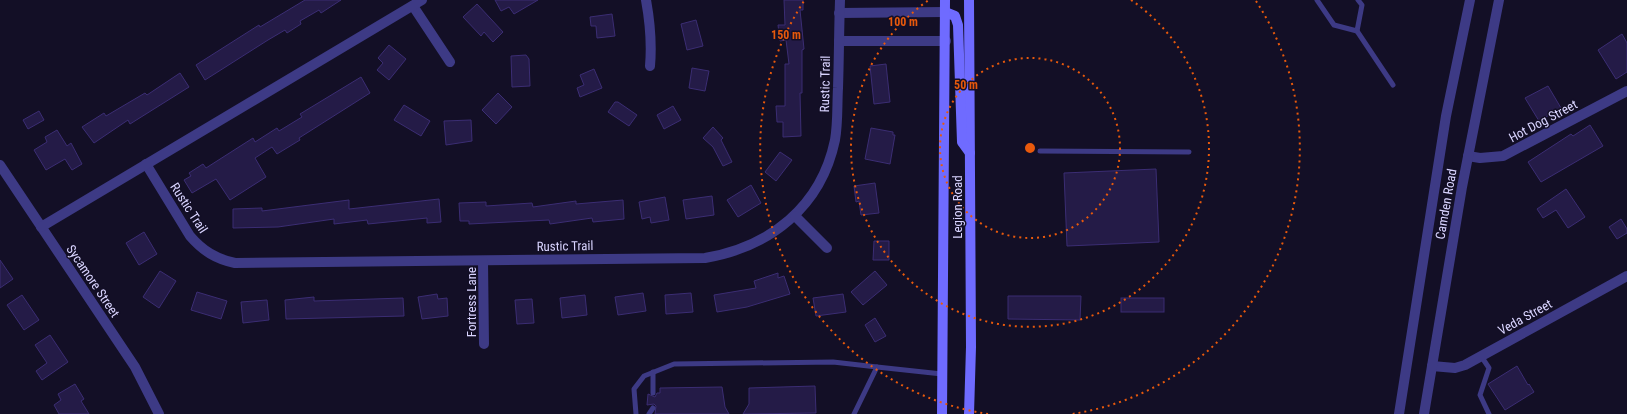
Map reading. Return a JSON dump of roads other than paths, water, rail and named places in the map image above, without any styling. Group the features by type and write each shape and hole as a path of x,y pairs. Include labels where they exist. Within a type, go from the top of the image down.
{"main road":[{"name":"Legion Road","path":"942,414 946,41 945,0"},
{"name":"Legion Road","path":"968,0 971,347 969,414"},
{"path":"945,12 955,16 958,25 962,142 970,153"}],"street":[{"path":"41,227 422,0"},
{"path":"646,0 650,18 652,44 650,66"},
{"name":"Rustic Trail","path":"146,164 190,236 198,246 210,255 235,264 705,258 738,250 762,240 780,228 795,216 812,195 823,176 835,140 837,124 840,0"},
{"name":"Camden Road","path":"1399,414 1446,116 1470,0"},
{"name":"Camden Road","path":"1424,414 1446,275 1499,0"},
{"path":"413,6 450,62"},
{"path":"839,13 945,12"},
{"path":"839,41 946,41"},
{"name":"Hot Dog Street","path":"1468,156 1480,158 1503,156 1627,92"},
{"name":"Sycamore Street","path":"0,165 135,367 159,414"},
{"path":"795,216 827,248"},
{"name":"Fortress Lane","path":"483,260 484,344"},
{"name":"Veda Street","path":"1432,366 1455,368 1465,365 1627,276"}],"lane":[{"path":"1317,0 1334,25 1357,31 1393,85"},
{"path":"1357,31 1362,5 1358,0"},
{"path":"1040,151 1189,152"},
{"path":"1482,356 1489,368 1480,395 1489,414"},
{"path":"636,414 634,389 644,376 674,364 833,362 942,374"},
{"path":"854,414 877,367"},
{"path":"653,372 653,393"},
{"path":"649,414 653,408"}]}
